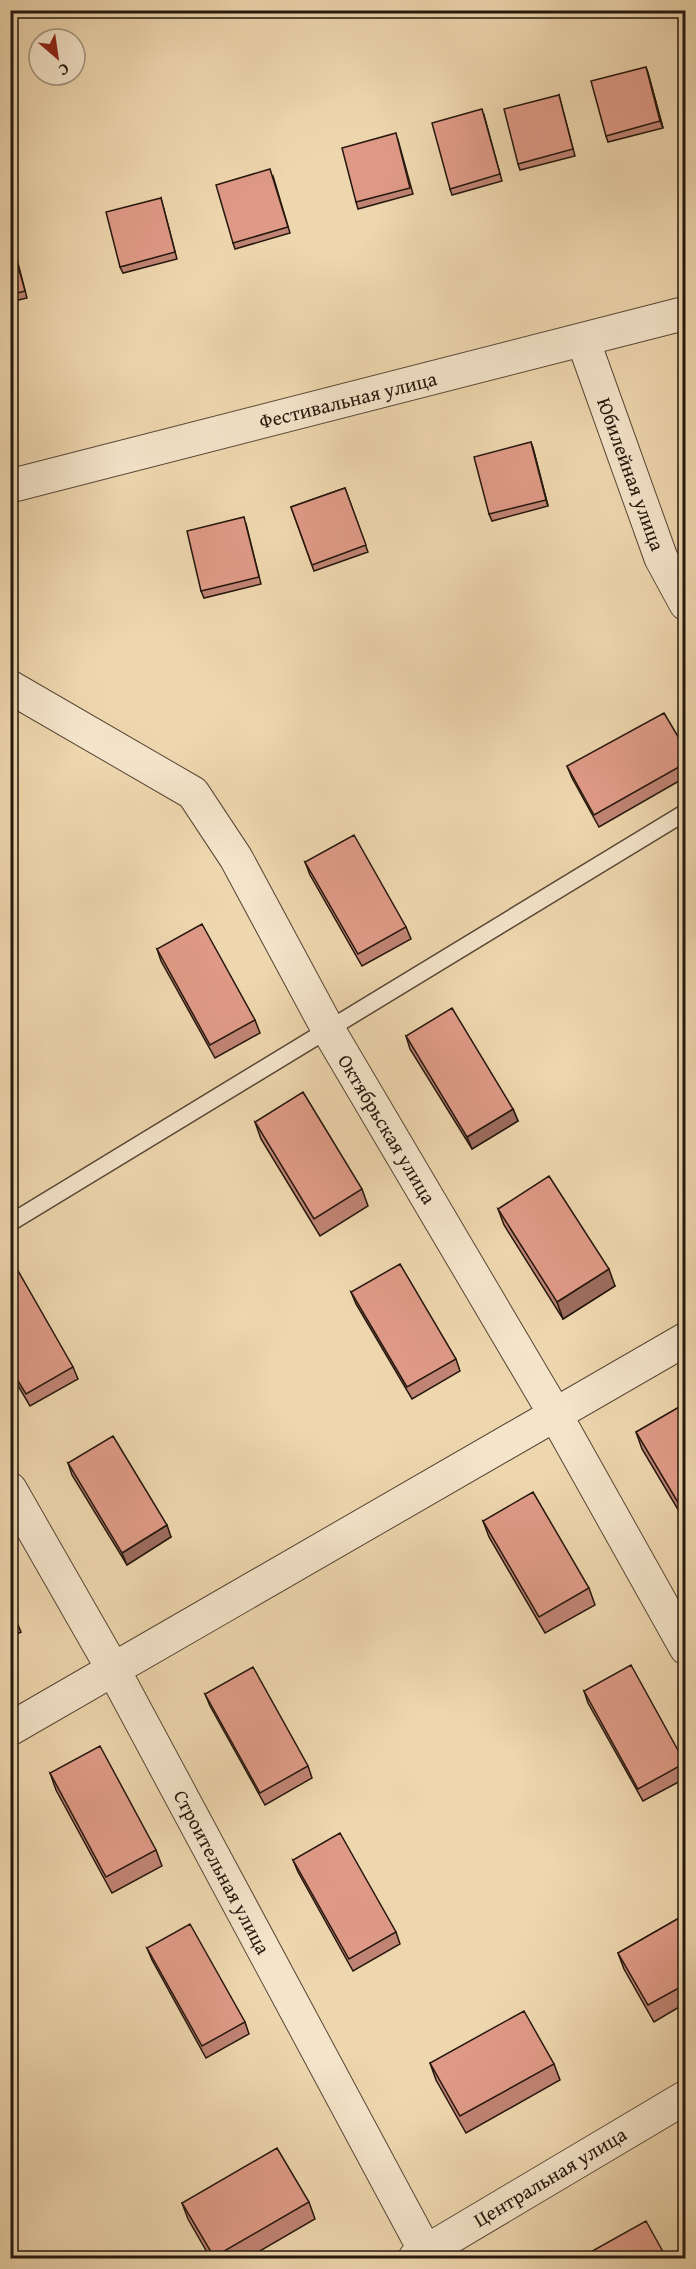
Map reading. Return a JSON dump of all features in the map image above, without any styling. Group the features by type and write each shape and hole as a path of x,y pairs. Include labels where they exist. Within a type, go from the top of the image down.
{"street":[{"name":"Фестивальная улица","path":"10,486 686,313"},
{"name":"Юбилейная улица","path":"583,340 661,558 686,604"},
{"name":"Октябрьская улица","path":"10,687 119,748 192,794 236,858 329,1031 555,1414 686,1648"},
{"path":"10,1729 686,1339"},
{"name":"Строительная улица","path":"10,1489 113,1669 423,2256"},
{"name":"Центральная улица","path":"423,2256 686,2097"}],"lane":[{"path":"10,1223 686,812"}],"building":[{"path":"646,67 660,121 606,136 591,81"},
{"path":"559,95 573,149 518,164 504,109"},
{"path":"482,109 500,174 450,189 432,123"},
{"path":"396,133 410,188 356,202 342,148"},
{"path":"270,169 288,227 233,243 216,185"},
{"path":"161,198 175,252 120,267 106,212"},
{"path":"10,237 25,291 10,295"},
{"path":"531,442 546,500 489,514 474,457"},
{"path":"345,488 366,545 312,565 291,507"},
{"path":"244,517 259,577 201,591 187,531"},
{"path":"664,713 686,750 686,763 594,815 567,766"},
{"path":"354,835 406,927 358,954 305,862"},
{"path":"202,924 255,1020 210,1045 157,949"},
{"path":"452,1008 513,1109 467,1137 406,1036"},
{"path":"303,1092 362,1189 314,1219 255,1122"},
{"path":"549,1176 609,1269 557,1302 498,1209"},
{"path":"400,1264 456,1359 407,1387 351,1292"},
{"path":"17,1269 73,1367 26,1394 10,1368 10,1273"},
{"path":"686,1403 686,1516 636,1432"},
{"path":"113,1436 167,1525 122,1553 68,1463"},
{"path":"533,1492 589,1588 539,1617 483,1521"},
{"path":"10,1609 16,1620 10,1623"},
{"path":"631,1665 685,1763 638,1789 584,1691"},
{"path":"253,1667 308,1766 260,1793 205,1694"},
{"path":"100,1746 156,1850 106,1877 50,1773"},
{"path":"340,1833 396,1932 349,1959 293,1860"},
{"path":"686,1914 686,1984 648,2005 618,1953"},
{"path":"190,1924 245,2022 202,2046 147,1948"},
{"path":"524,2011 554,2064 460,2116 430,2063"},
{"path":"277,2148 309,2202 214,2257 182,2203"},
{"path":"646,2221 667,2259 578,2259"}]}
